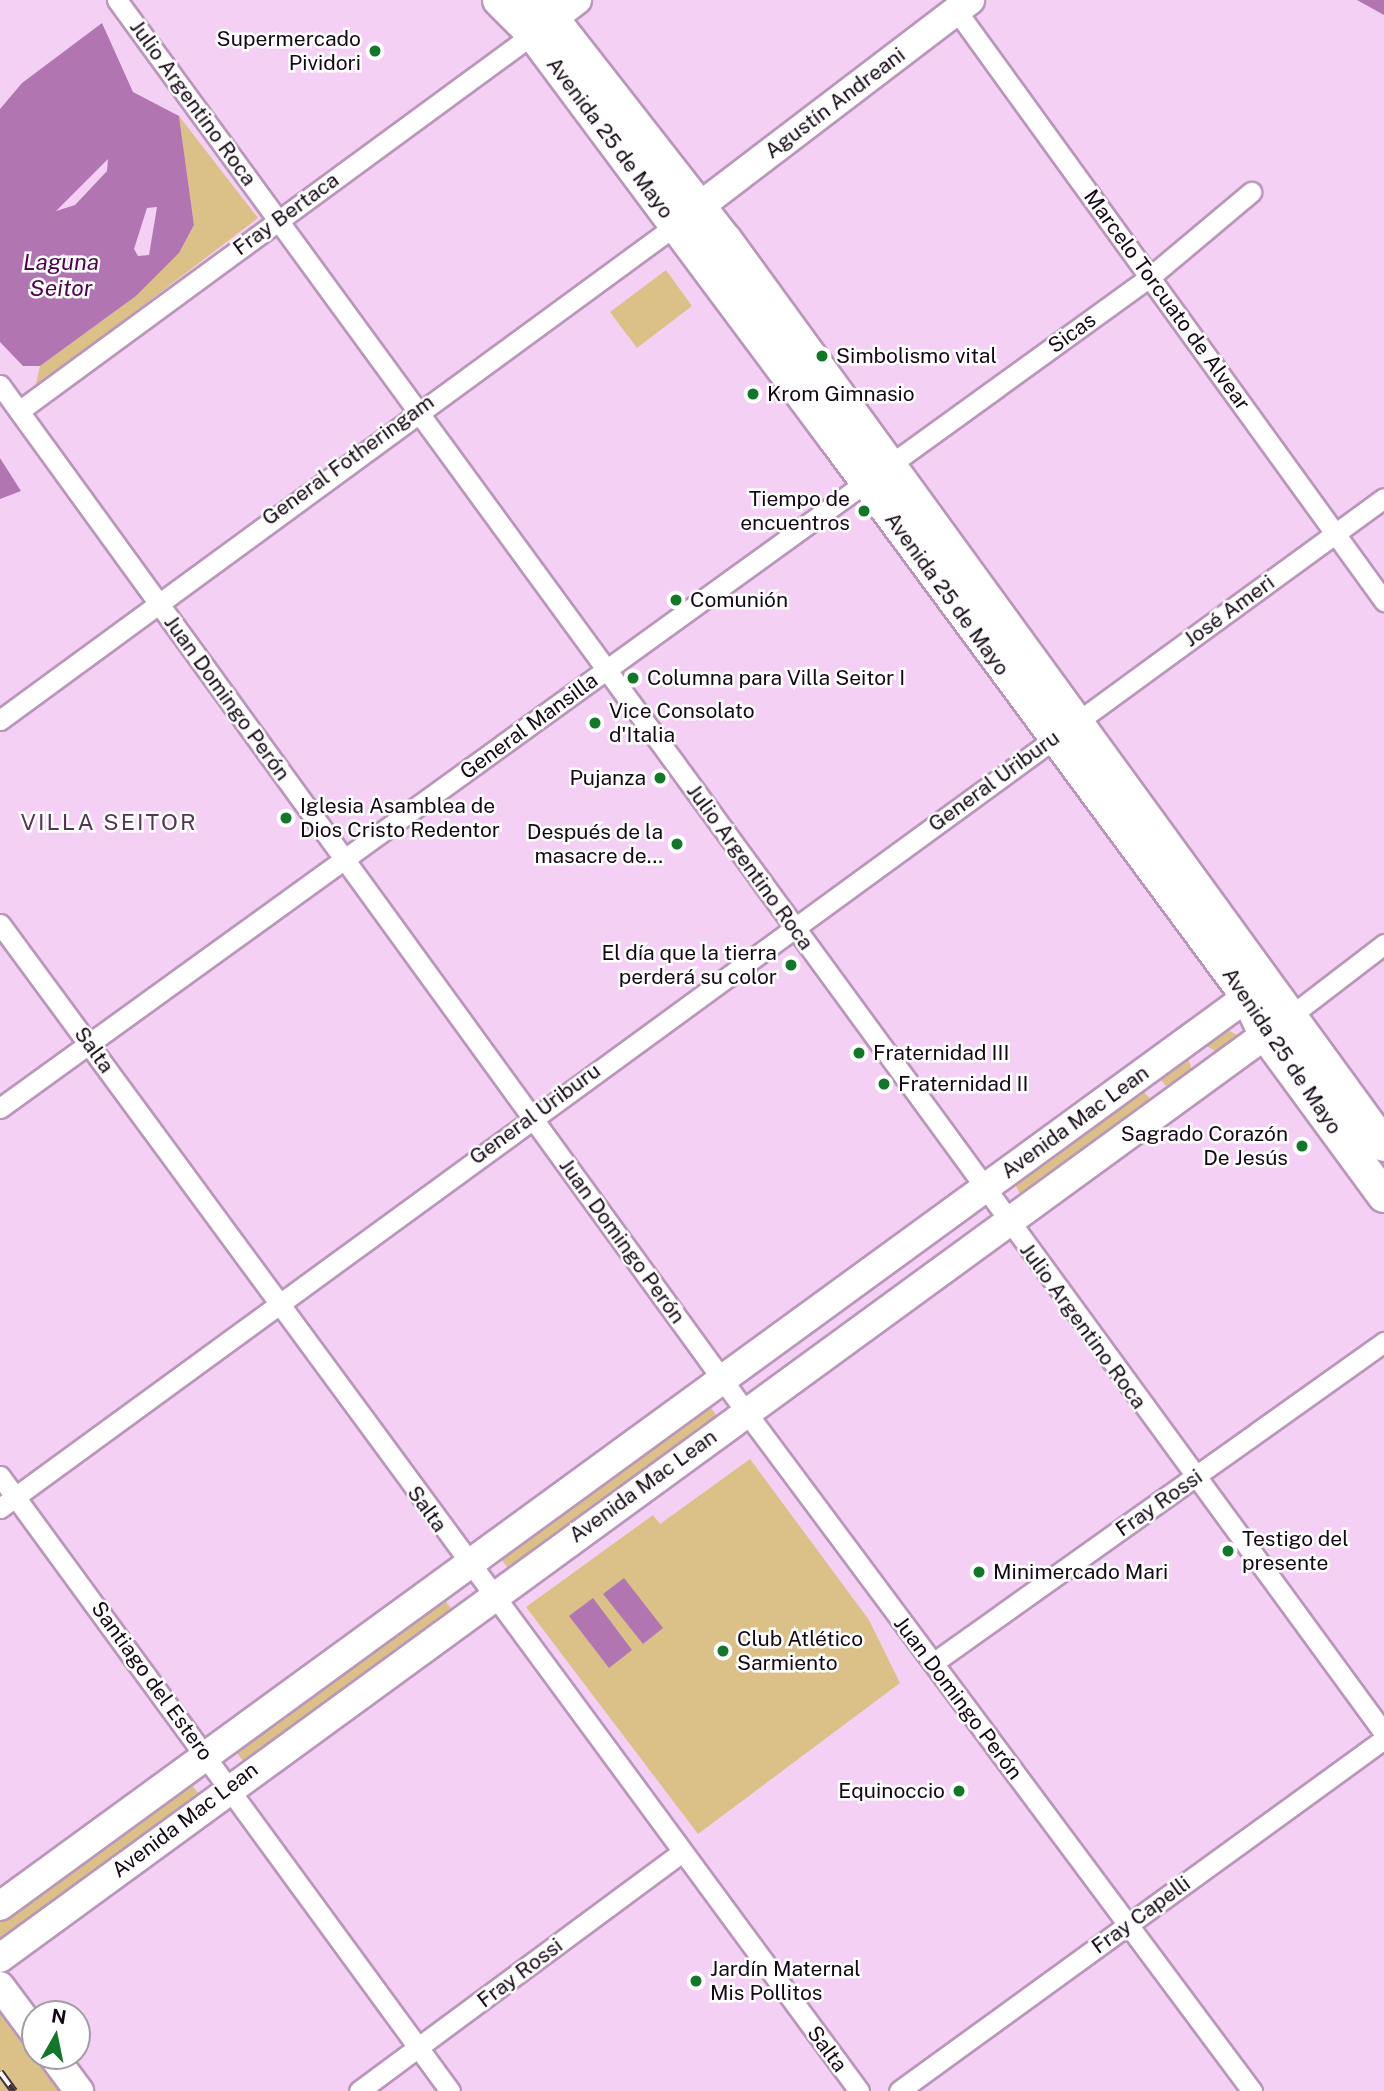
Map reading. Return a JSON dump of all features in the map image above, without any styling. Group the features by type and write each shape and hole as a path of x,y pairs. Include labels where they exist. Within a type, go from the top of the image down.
{"main road":[{"name":"Avenida 25 de Mayo","path":"499,0 551,13 700,206 876,474 1063,732 1257,989 1277,1026 1384,1196"},
{"name":"Agustín Andreani","path":"700,206 958,3"},
{"name":"Avenida 25 de Mayo","path":"551,13 676,225 876,474"},
{"name":"General Fotheringam","path":"676,225 700,206"},
{"name":"Avenida Mac Lean","path":"0,1906 205,1752 722,1380 1257,989"},
{"name":"Avenida 25 de Mayo","path":"1277,1026 1384,1145"},
{"name":"Avenida Mac Lean","path":"0,1958 229,1787 1277,1026"},
{"path":"1191,1037 1215,1070"},
{"path":"1142,1074 1167,1105"},
{"path":"0,1986 21,2014"},
{"path":"63,2070 79,2091"}],"street":[{"name":"Julio Argentino Roca","path":"117,0 1194,1479 1384,1733"},
{"name":"Marcelo Torcuato de Alvear","path":"958,3 1384,601"},
{"name":"Fray Bertaca","path":"19,411 551,13"},
{"name":"Sicas","path":"876,474 1151,276 1251,192"},
{"name":"General Fotheringam","path":"0,720 156,601 417,409 676,225"},
{"name":"Juan Domingo Perón","path":"0,385 722,1380 1252,2091"},
{"name":"General Mansilla","path":"0,1108 876,474"},
{"name":"José Ameri","path":"1063,732 1384,498"},
{"name":"General Uriburu","path":"8,1503 531,1116 1063,732"},
{"name":"Salta","path":"0,924 491,1597 859,2091"},
{"path":"1277,1026 1384,944"},
{"name":"Fray Rossi","path":"933,1663 1384,1342"},
{"name":"Santiago del Estero","path":"0,1476 8,1503 205,1752 450,2091"},
{"name":"Fray Capelli","path":"899,2091 1384,1739"},
{"name":"Fray Rossi","path":"359,2091 681,1853"}],"shaded area":[{"path":"179,116 258,218 35,388 40,366 136,296 179,253 194,225"},
{"path":"666,270 692,306 637,348 610,312"},
{"path":"1219,1025 1237,1035 1222,1055 1205,1045"},
{"path":"1187,1057 1194,1074 1174,1088 1165,1085 1158,1076"},
{"path":"1141,1088 1150,1099 1147,1108 1030,1194 1020,1194 1014,1182"},
{"path":"706,1401 719,1419 511,1572 497,1554"},
{"name":"Club Atlético Sarmiento","path":"750,1459 869,1620 900,1683 698,1834 526,1607 653,1515 660,1524"},
{"path":"440,1593 453,1611 245,1764 232,1746"},
{"path":"188,1780 199,1794 0,1947 0,1920"},
{"path":"0,2005 21,2036 21,2070 46,2070 62,2091 0,2091"}],"water":[{"path":"1357,0 1384,0 1384,15"},
{"name":"Laguna Seitor","path":"102,23 133,92 179,116 194,225 179,253 136,296 40,366 23,366 0,342 0,109 22,83","holes":["108,159 107,171 75,205 56,211","157,207 149,255 138,256 134,249 147,208"]},
{"path":"0,458 21,491 0,499"},
{"path":"624,1578 663,1628 643,1644 603,1594"},
{"path":"593,1598 632,1650 609,1668 569,1616"}],"railway":[{"path":"0,2072 14,2091"}],"place":[{"name":"Supermercado Pividori","path":"375,51"},
{"name":"Simbolismo vital","path":"822,356"},
{"name":"Krom Gimnasio","path":"753,394"},
{"name":"Tiempo de encuentros","path":"864,511"},
{"name":"Comunión","path":"676,600"},
{"name":"Columna para Villa Seitor I","path":"633,678"},
{"name":"Vice Consolato d'Italia","path":"595,723"},
{"name":"Pujanza","path":"660,778"},
{"name":"Iglesia Asamblea de Dios Cristo Redentor","path":"286,818"},
{"name":"Después de la masacre de...","path":"677,844"},
{"name":"El día que la tierra perderá su color","path":"791,965"},
{"name":"Fraternidad III","path":"859,1053"},
{"name":"Fraternidad II","path":"884,1084"},
{"name":"Sagrado Corazón De Jesús","path":"1302,1146"},
{"name":"Testigo del presente","path":"1228,1551"},
{"name":"Minimercado Mari","path":"979,1572"},
{"name":"Club Atlético Sarmiento","path":"723,1651"},
{"name":"Equinoccio","path":"959,1791"},
{"name":"Jardín Maternal Mis Pollitos","path":"696,1981"}],"district":[{"name":"VILLA SEITOR","path":"109,822"}]}
